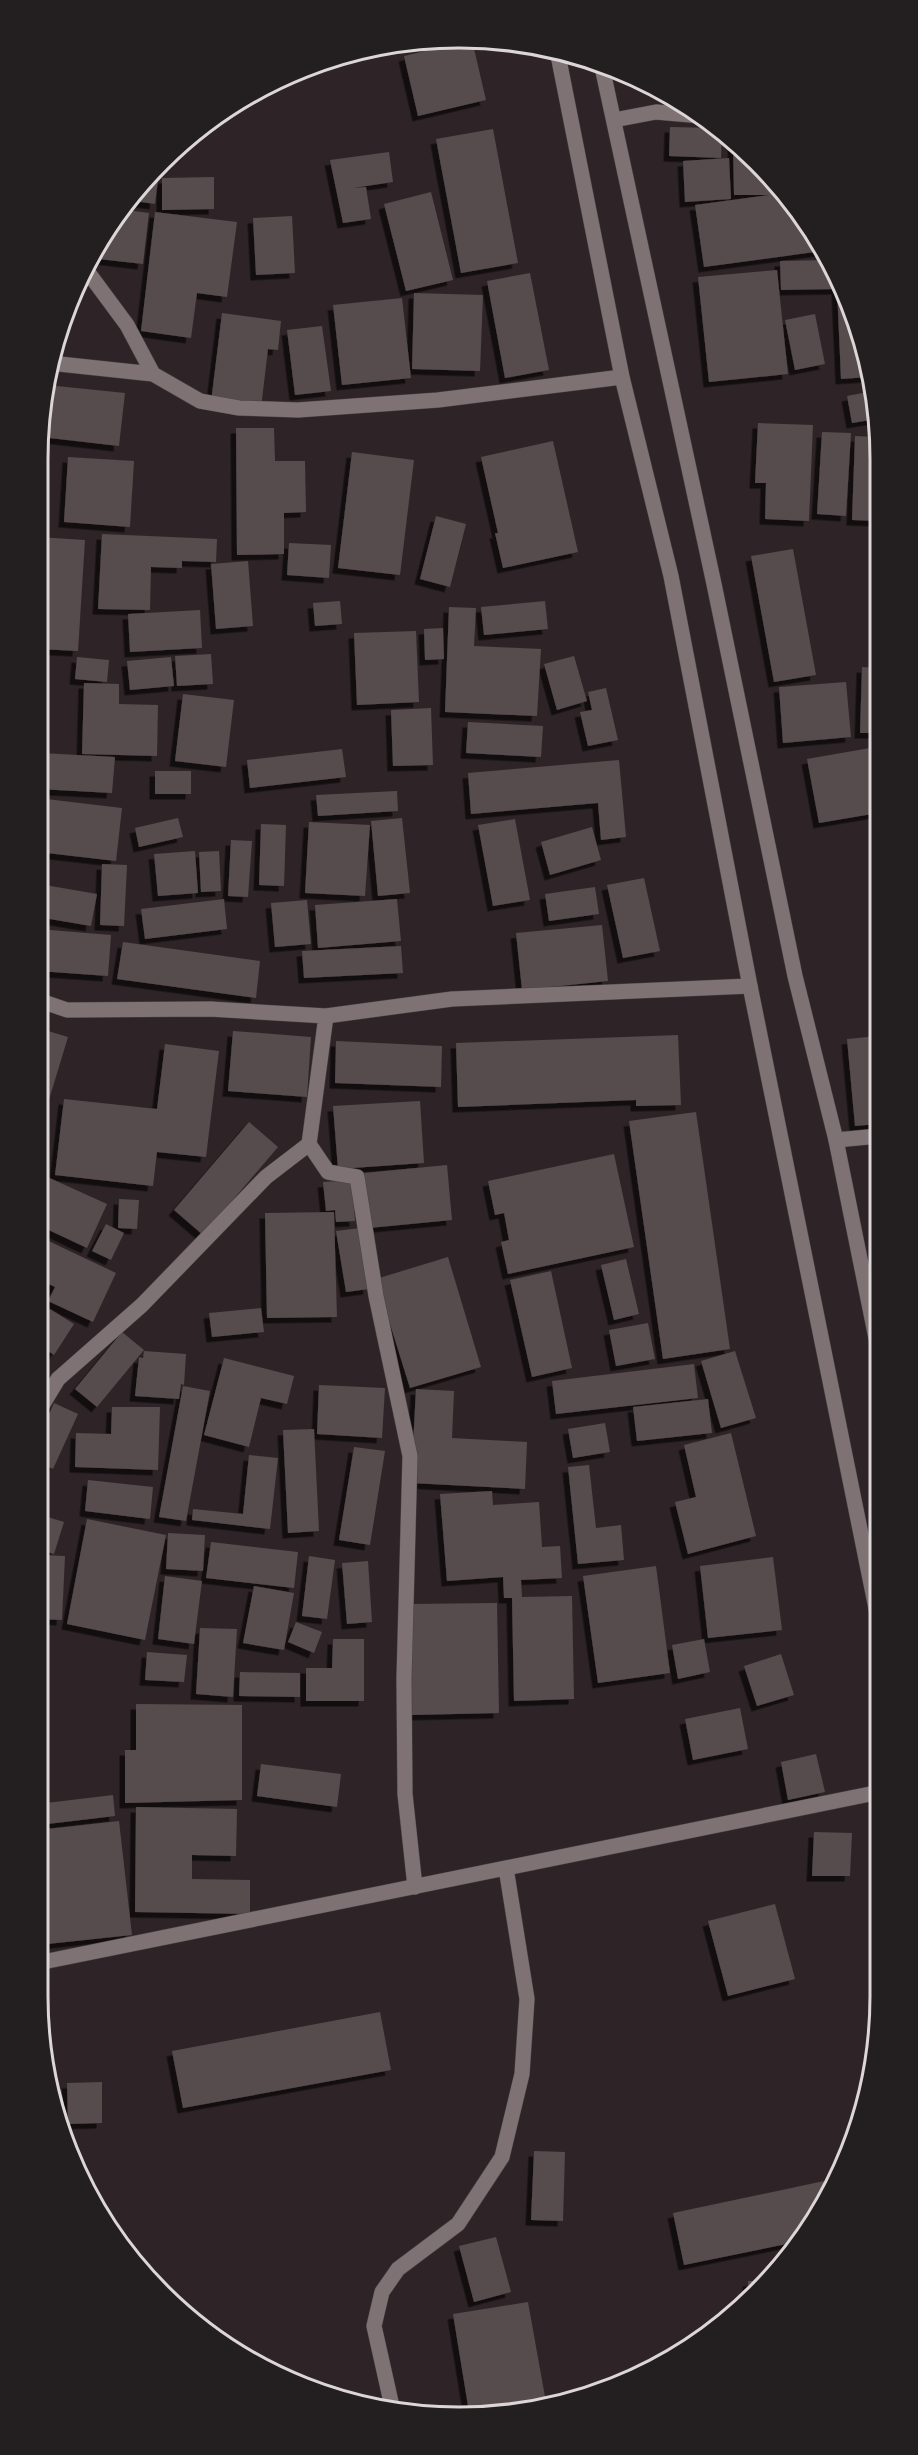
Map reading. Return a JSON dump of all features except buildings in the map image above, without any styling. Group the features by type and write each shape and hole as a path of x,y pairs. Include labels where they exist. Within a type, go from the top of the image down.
{"street":[{"path":"559,61 622,377 671,576 750,986 870,1579"},
{"path":"605,75 795,976 836,1140 870,1308"},
{"path":"614,120 656,112 683,114"},
{"path":"91,276 127,325 153,374"},
{"path":"59,364 153,374 200,401 239,408 298,410 438,400 622,377"},
{"path":"48,1003 68,1010 210,1009 326,1016 452,999 750,986"},
{"path":"326,1016 309,1144 328,1172 357,1178 376,1296 410,1456 404,1679 405,1771 414,1887"},
{"path":"836,1140 870,1137"},
{"path":"48,1396 58,1379 142,1305 266,1177 309,1144"},
{"path":"48,1961 870,1794"},
{"path":"391,2401 374,2326 382,2292 398,2269 458,2224 502,2157 522,2074 527,1999 506,1868"}]}
